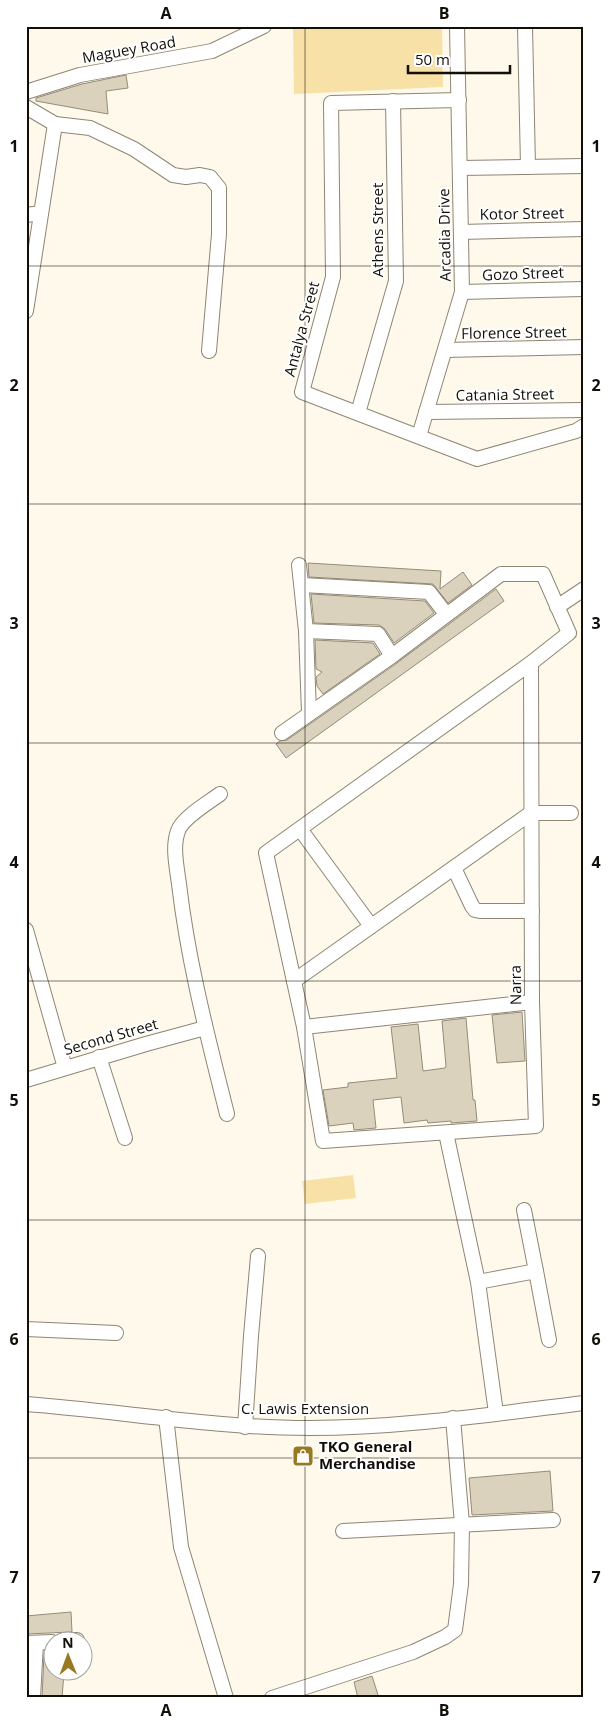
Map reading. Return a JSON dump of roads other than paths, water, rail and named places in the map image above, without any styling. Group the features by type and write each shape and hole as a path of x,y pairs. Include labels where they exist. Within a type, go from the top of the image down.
{"street":[{"name":"Maguey Road","path":"26,92 80,75 212,50 264,26"},
{"name":"Arcadia Drive","path":"419,436 462,292 457,26"},
{"path":"525,26 528,166"},
{"name":"Antalya Street","path":"459,100 331,103 333,277 302,392 476,459 576,431 584,426"},
{"name":"Athens Street","path":"358,413 396,281 392,102"},
{"path":"26,107 55,124 90,128 134,149 172,175 186,178 200,175 210,177 219,188 219,234 209,351"},
{"path":"26,311 55,124"},
{"path":"460,168 584,166"},
{"path":"26,214 41,213"},
{"name":"Kotor Street","path":"461,232 584,228"},
{"name":"Gozo Street","path":"462,292 584,289"},
{"name":"Florence Street","path":"445,350 584,347"},
{"name":"Catania Street","path":"426,412 584,410"},
{"path":"299,565 306,631 309,714"},
{"path":"282,732 392,656 501,574 543,574 569,633 531,662"},
{"path":"302,585 429,592 446,614"},
{"path":"557,607 584,590"},
{"path":"306,631 378,634 392,656"},
{"name":"Narra","path":"531,662 532,1002 536,1126 323,1141 304,1027 266,853 531,662"},
{"path":"220,794 184,822 178,830 176,853 182,905 206,1028 228,1114"},
{"path":"294,981 531,813 571,812"},
{"path":"300,829 371,926"},
{"path":"454,868 475,910 480,912 532,911"},
{"path":"26,930 65,1068"},
{"path":"304,1027 532,1002"},
{"name":"Second Street","path":"26,1080 99,1057 206,1028"},
{"path":"99,1057 125,1138"},
{"path":"446,1133 478,1282 496,1413"},
{"path":"524,1210 549,1340"},
{"path":"245,1426 258,1256"},
{"path":"478,1282 536,1271"},
{"path":"26,1329 116,1333"},
{"name":"C. Lawis Extension","path":"26,1404 245,1426 310,1428 399,1423 584,1404"},
{"path":"166,1417 181,1547 226,1698"},
{"path":"272,1698 412,1652 445,1637 455,1630 461,1584 462,1524 453,1418"},
{"path":"342,1530 554,1520"},
{"path":"31,1643 33,1698"}],"place":[{"name":"TKO General Merchandise","path":"303,1456"}]}
